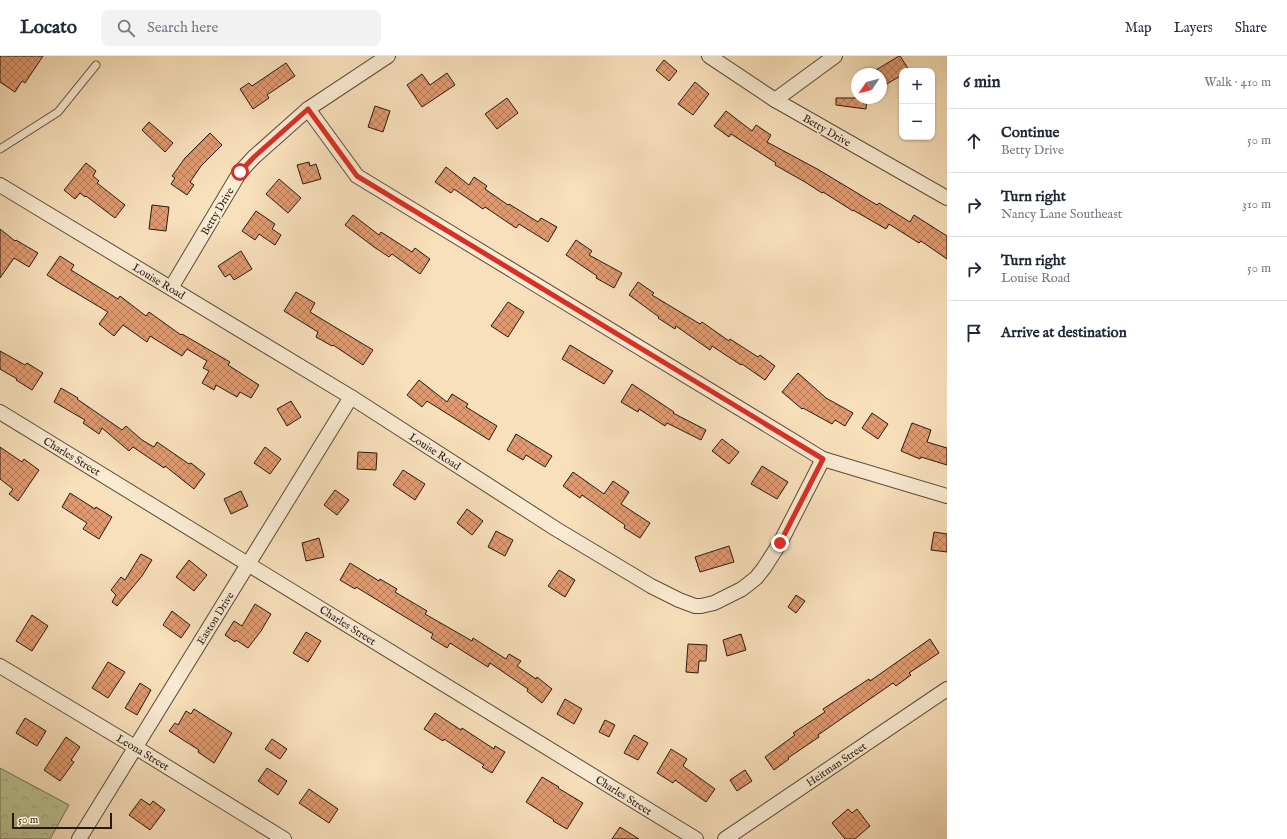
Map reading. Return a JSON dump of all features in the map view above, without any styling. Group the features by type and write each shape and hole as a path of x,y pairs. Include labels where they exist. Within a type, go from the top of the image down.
{"street":[{"name":"Betty Drive","path":"171,288 240,172 254,157 308,109 388,56"},
{"name":"Betty Drive","path":"709,56 775,100 947,198"},
{"path":"775,100 835,56"},
{"path":"308,109 357,176 823,459 947,496"},
{"name":"Louise Road","path":"0,185 351,397 556,529 651,586 679,600 696,606 714,603 742,589 756,578 780,543 823,459"},
{"name":"Easton Drive","path":"79,839 351,397"},
{"name":"Charles Street","path":"0,412 696,839"},
{"name":"Leona Street","path":"0,666 284,839"},
{"name":"Heitman Street","path":"725,839 947,689"}],"lane":[{"path":"0,149 58,112 96,65"}],"green space":[{"path":"0,768 69,805 50,839 0,839"}],"building":[{"path":"0,56 43,56 25,83 22,81 15,92 0,82"},
{"path":"900,56 908,68 899,68 899,77 887,84 887,68 879,68"},
{"path":"664,60 677,71 669,81 656,70"},
{"path":"286,63 295,76 267,95 269,98 253,109 240,89 249,83 252,86"},
{"path":"447,73 455,85 422,107 407,85 422,74 430,85"},
{"path":"695,82 709,94 693,115 678,104"},
{"path":"507,98 518,113 497,129 485,114"},
{"path":"836,98 851,98 851,104 866,104 866,109 836,105"},
{"path":"375,106 390,111 383,132 368,127"},
{"path":"726,111 752,131 756,125 771,135 767,142 819,170 877,205 879,203 910,222 914,215 947,236 947,259 921,241 919,243 889,224 886,229 853,211 775,165 776,163 731,134 729,137 714,126"},
{"path":"149,122 173,143 165,152 142,130"},
{"path":"210,133 222,145 201,166 190,182 194,185 187,195 171,184 175,178 172,176 185,158"},
{"path":"309,162 310,166 316,164 321,179 303,184 297,165"},
{"path":"86,163 96,171 93,176 99,181 97,183 125,205 115,218 86,196 85,197 80,193 75,199 64,190"},
{"path":"446,167 469,185 474,177 487,186 485,189 508,205 509,204 538,222 541,218 557,227 548,242 519,224 516,228 485,207 483,209 454,189 451,193 435,182"},
{"path":"279,179 301,198 288,213 266,194"},
{"path":"152,205 169,207 166,231 149,229"},
{"path":"256,211 275,224 272,229 281,235 275,245 259,234 255,240 242,231"},
{"path":"353,215 379,235 381,232 412,252 415,248 430,259 420,274 392,254 389,257 345,225"},
{"path":"0,229 15,241 16,240 38,253 29,267 14,258 0,278"},
{"path":"576,240 592,251 589,255 622,273 614,288 596,278 597,276 566,255"},
{"path":"241,251 252,269 234,280 230,274 225,277 218,266"},
{"path":"60,256 74,265 71,270 118,299 120,296 146,316 149,312 181,335 182,334 230,362 228,365 259,385 251,398 240,392 237,397 216,385 214,390 202,383 209,371 203,368 207,361 187,349 182,356 150,336 147,342 123,325 114,336 99,324 108,312 47,275"},
{"path":"638,282 654,293 652,295 700,324 702,322 729,341 730,339 758,357 760,355 775,366 765,380 712,346 710,350 676,326 675,329 658,318 659,317 629,295"},
{"path":"296,292 315,303 310,312 373,350 363,365 333,345 332,346 316,337 318,332 284,311"},
{"path":"508,302 524,312 508,337 491,326"},
{"path":"570,345 613,371 604,384 562,359"},
{"path":"0,351 25,365 27,363 43,373 32,390 0,369"},
{"path":"798,373 826,398 853,413 845,426 835,420 832,424 803,408 802,409 782,392"},
{"path":"419,380 447,402 452,394 468,404 466,407 497,426 489,440 427,401 422,407 407,395"},
{"path":"632,384 674,412 673,413 706,430 701,440 667,423 665,426 639,409 638,412 621,402"},
{"path":"61,388 78,398 77,399 122,430 126,426 142,440 154,447 157,442 189,464 191,463 205,474 194,489 165,466 164,468 133,447 129,451 102,428 99,434 83,423 85,420 54,402"},
{"path":"291,401 301,417 287,426 277,409"},
{"path":"872,413 888,424 878,439 862,428"},
{"path":"912,423 931,430 927,442 947,448 947,465 921,457 920,459 901,451"},
{"path":"516,434 552,456 545,467 526,455 523,460 507,450"},
{"path":"722,439 739,452 729,464 712,451"},
{"path":"0,447 22,462 24,459 39,470 18,501 9,494 13,489 0,479"},
{"path":"265,447 281,459 270,474 254,463"},
{"path":"358,452 377,453 376,470 357,469"},
{"path":"762,466 788,482 777,499 751,484"},
{"path":"403,470 425,484 415,500 393,485"},
{"path":"573,472 604,494 613,481 629,492 621,504 650,523 640,538 624,528 625,525 582,495 580,498 563,486"},
{"path":"335,490 349,500 337,515 324,505"},
{"path":"241,491 248,506 231,514 224,499"},
{"path":"70,493 95,509 96,507 112,517 99,539 83,529 87,523 62,507"},
{"path":"467,509 483,521 472,535 457,523"},
{"path":"496,531 513,540 505,556 488,547"},
{"path":"934,532 947,534 947,552 931,550"},
{"path":"319,538 324,557 306,561 302,543"},
{"path":"729,546 734,562 700,572 695,557"},
{"path":"141,554 152,560 142,576 117,606 112,602 116,595 111,590 121,577 125,580"},
{"path":"189,560 207,575 194,591 176,577"},
{"path":"350,563 379,581 380,579 397,589 395,592 427,611 425,614 472,641 473,638 506,659 509,654 521,661 517,666 536,679 537,677 552,689 542,703 527,691 528,689 490,663 488,667 450,643 447,648 431,638 433,634 356,587 355,589 340,580"},
{"path":"559,570 575,580 565,597 548,586"},
{"path":"796,595 805,601 796,613 788,607"},
{"path":"255,604 271,614 261,631 248,648 225,635 234,621 242,626"},
{"path":"172,611 190,625 181,638 163,625"},
{"path":"32,615 48,626 32,651 16,641"},
{"path":"306,632 321,641 308,662 293,653"},
{"path":"741,634 746,650 727,656 723,640"},
{"path":"930,639 939,653 909,673 911,675 896,686 893,683 818,735 819,737 788,758 789,759 774,770 765,757 795,735 793,733 825,712 823,709 869,679 870,681"},
{"path":"688,644 707,645 706,661 699,661 698,673 686,672"},
{"path":"108,662 125,672 108,698 92,688"},
{"path":"140,683 151,690 137,715 125,708"},
{"path":"565,699 582,709 574,724 557,714"},
{"path":"194,709 232,733 214,763 198,752 199,750 169,731 175,723 178,725 186,711 191,714"},
{"path":"435,713 461,730 462,728 494,749 495,746 505,752 492,773 482,767 484,765 444,739 443,741 424,729"},
{"path":"25,718 46,731 37,746 16,733"},
{"path":"605,720 615,725 609,737 599,732"},
{"path":"634,735 648,743 638,760 624,753"},
{"path":"66,737 80,747 71,760 74,762 60,781 44,770"},
{"path":"272,739 287,749 280,759 265,749"},
{"path":"671,749 687,759 683,766 715,789 706,802 675,780 673,783 657,773"},
{"path":"267,768 287,781 278,795 258,781"},
{"path":"745,770 752,781 737,791 730,780"},
{"path":"542,777 583,803 567,829 526,802"},
{"path":"309,789 338,809 329,823 299,803"},
{"path":"141,799 150,805 153,801 165,810 150,830 129,815"},
{"path":"848,809 852,813 857,809 870,826 855,839 845,839 832,823"},
{"path":"620,827 639,839 612,839"}],"route":[{"path":"240,172 254,157 308,109 357,176 823,459 780,543"}]}
